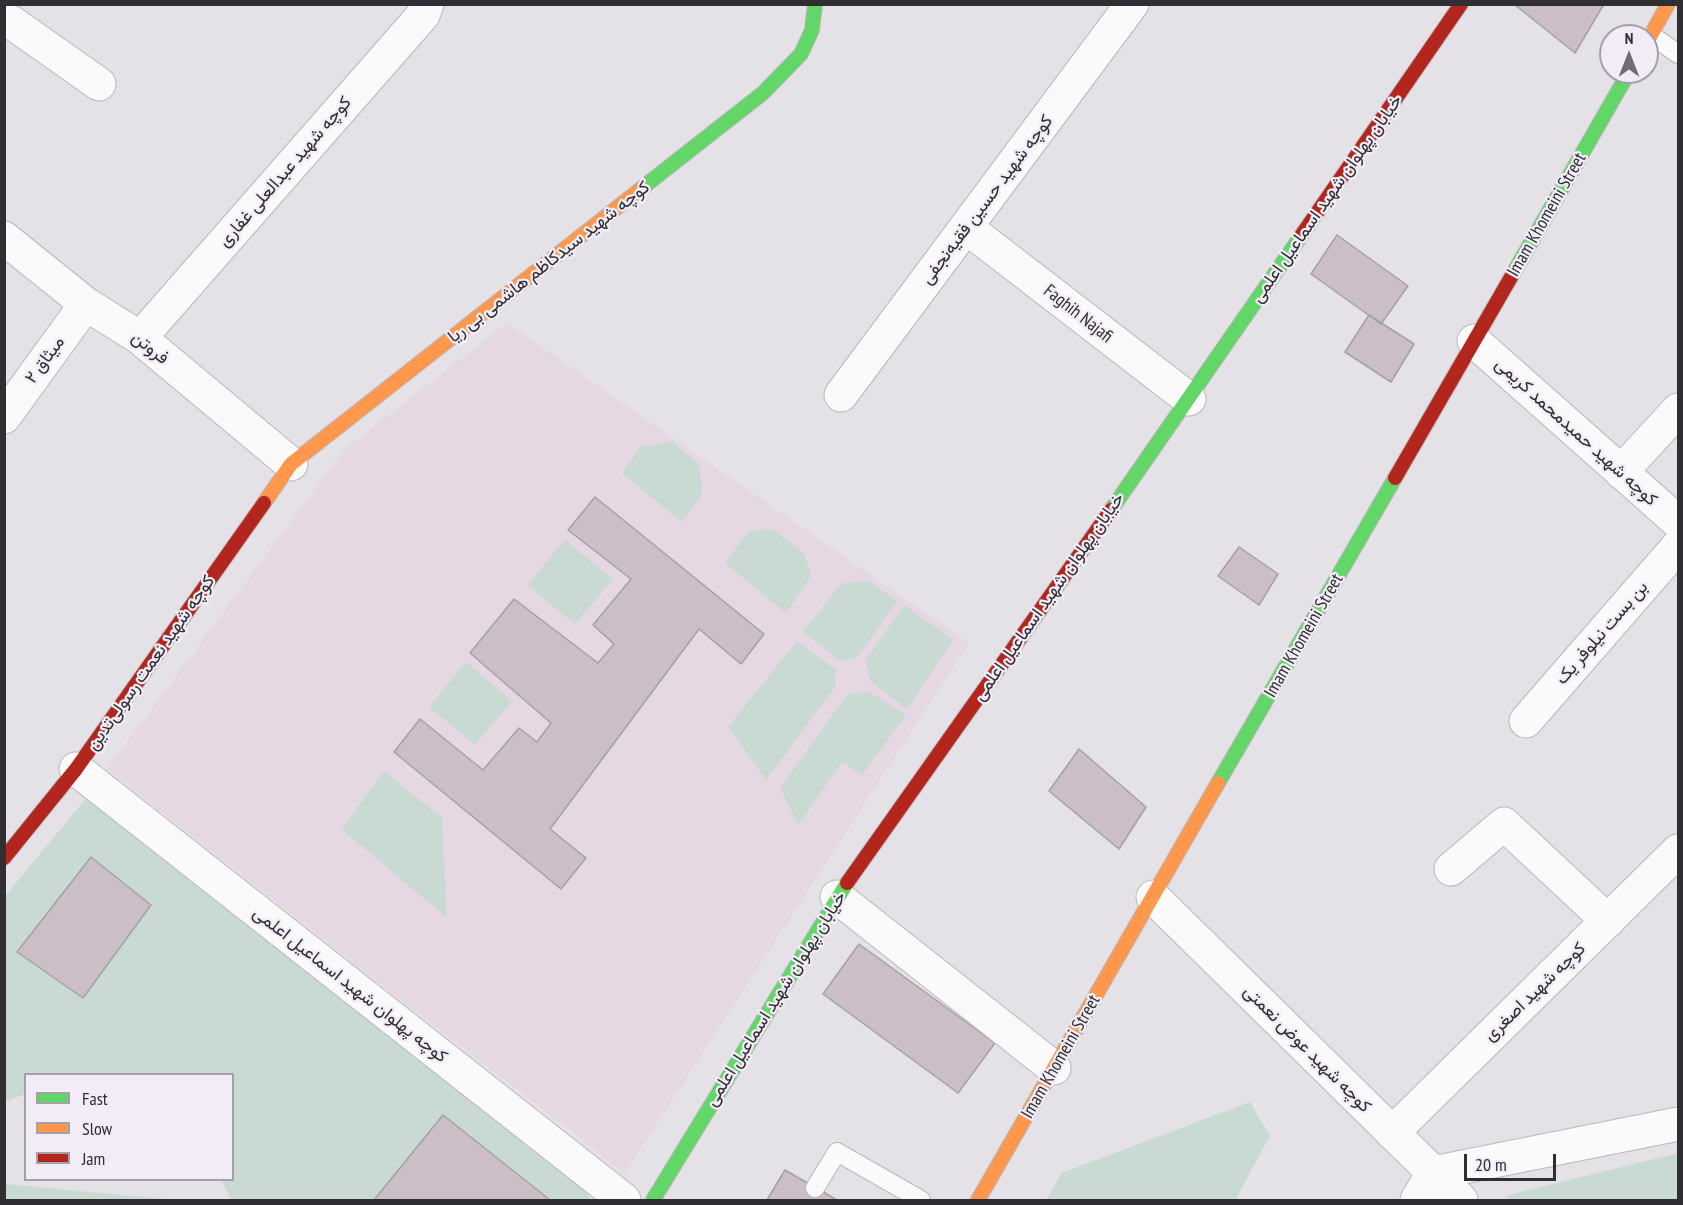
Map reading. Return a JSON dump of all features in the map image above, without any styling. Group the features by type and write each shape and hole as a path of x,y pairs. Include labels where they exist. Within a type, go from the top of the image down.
{"street":[{"name":"کوچه شهید عبدالعلی غفاری","path":"140,338 423,15 427,4"},
{"name":"کوچه شهید سیدکاظم هاشمی بی ریا","path":"291,464 763,93 801,54 812,30 815,4"},
{"name":"کوچه شهید حسین فقیه‌نجفی","path":"841,395 1132,4"},
{"name":"خیابان پهلوان شهید اسماعیل اعلمی","path":"653,1200 837,897 1189,399 1461,4"},
{"path":"1657,24 1668,4"},
{"path":"13,19 99,84"},
{"name":"Imam Khomeini Street","path":"978,1200 1622,84"},
{"name":"Faghih Najafi","path":"967,228 1189,399"},
{"name":"فروتن","path":"4,238 86,304 140,338 291,464"},
{"name":"میثاق ۲","path":"4,417 86,304"},
{"name":"کوچه شهید حمیدمحمد کریمی","path":"1474,341 1678,522"},
{"path":"1621,472 1678,410"},
{"name":"کوچه شهید نعمت رسولی‌تدین","path":"4,858 76,770 291,464"},
{"name":"بن بست نیلوفر یک","path":"1526,721 1678,546"},
{"name":"کوچه پهلوان شهید اسماعیل اعلمی","path":"76,770 624,1200"},
{"path":"1451,869 1504,824 1608,921"},
{"name":"کوچه شهید اصغری","path":"1392,1133 1678,851"},
{"path":"837,897 1054,1068"},
{"name":"کوچه شهید عوض نعمتی","path":"1153,897 1461,1200"},
{"path":"1417,1200 1434,1173 1678,1124"}],"lane":[{"path":"1659,44 1678,54"},
{"path":"815,1188 837,1152 921,1200"}],"shaded area":[{"path":"507,323 969,643 624,1174 107,769 345,449"},
{"path":"673,442 700,466 702,494 682,522 622,473 640,447"},
{"path":"772,529 804,553 811,576 786,613 725,563 749,531"},
{"path":"565,540 613,579 575,624 527,585"},
{"path":"868,581 897,601 858,657 841,661 803,632 842,583"},
{"path":"904,605 953,640 907,709 870,681 865,661"},
{"path":"797,641 836,670 835,687 766,780 728,727"},
{"path":"466,662 512,701 475,745 429,707"},
{"path":"868,691 906,715 862,775 842,762 798,825 780,788 847,695"},
{"path":"384,771 442,818 447,918 342,829"},
{"path":"88,796 585,1182 589,1200 550,1200 443,1115 374,1200 231,1200 222,1181 234,1181 234,1073 24,1073 24,1094 5,1102 5,896","holes":["92,857 151,905 83,998 17,952"]},
{"path":"1250,1102 1270,1136 1235,1200 1046,1200 1062,1173"},
{"path":"1678,1153 1678,1200 1511,1200 1505,1196"},
{"path":"5,1184 174,1200 5,1200"}],"building":[{"path":"1514,4 1604,4 1575,53"},
{"path":"1337,235 1408,286 1381,324 1311,274"},
{"path":"1369,315 1414,344 1391,382 1345,352"},
{"path":"595,497 764,634 741,664 699,629 550,829 586,858 561,889 394,752 420,719 483,770 519,728 537,742 551,723 470,653 514,599 598,663 614,644 593,625 631,579 568,530"},
{"path":"1239,547 1278,574 1259,605 1218,576"},
{"path":"1079,749 1146,807 1119,849 1049,791"},
{"path":"91,857 151,905 83,998 17,952"},
{"path":"859,944 995,1043 958,1093 823,994"},
{"path":"443,1115 550,1200 374,1200"},
{"path":"785,1170 837,1200 767,1200"}],"traffic: fast":[{"path":"642,188 763,93 801,54 812,30 815,4"},
{"path":"1514,272 1622,84"},
{"path":"1111,510 1301,236"},
{"path":"1218,783 1395,478"},
{"path":"653,1200 847,883"}],"traffic: slow":[{"path":"1657,24 1668,4"},
{"path":"264,503 291,464 642,188"},
{"path":"978,1200 1218,783"}],"traffic: jam":[{"path":"1301,236 1461,4"},
{"path":"1395,478 1514,272"},
{"path":"4,858 76,769 264,503"},
{"path":"847,883 1111,510"}]}
